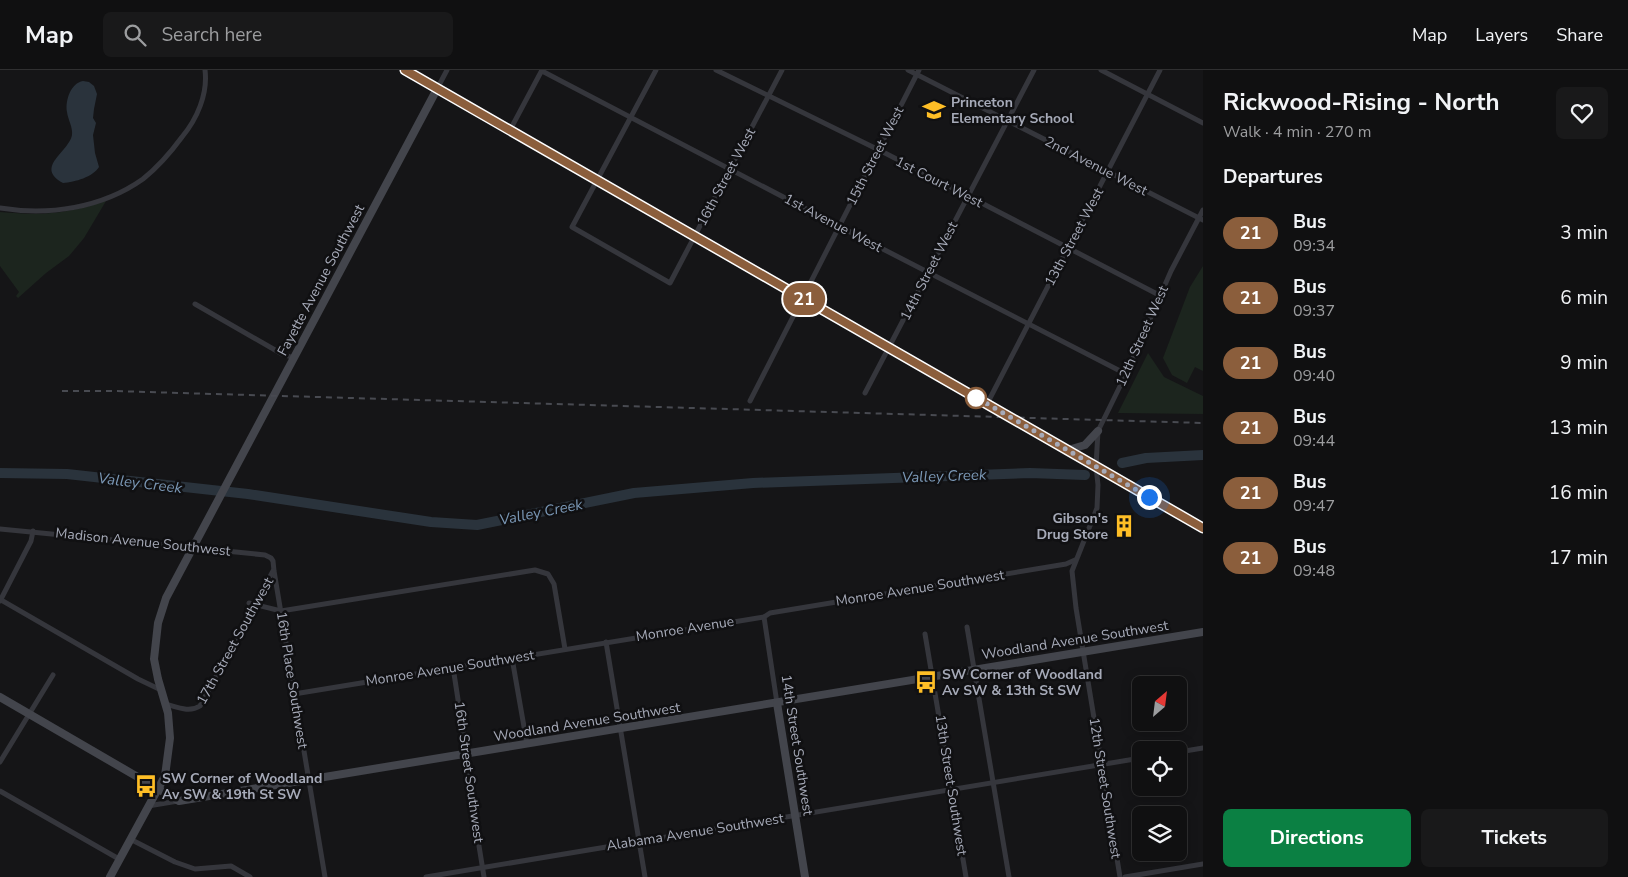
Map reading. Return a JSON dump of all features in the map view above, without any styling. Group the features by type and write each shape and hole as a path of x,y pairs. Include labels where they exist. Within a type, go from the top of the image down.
{"street":[{"path":"0,208 22,212 71,208 112,195 143,178 168,155 196,117 205,87 205,70"},
{"path":"405,70 1203,528"},
{"path":"437,88 447,70"},
{"path":"510,130 542,70"},
{"name":"1st Avenue West","path":"542,70 631,119 1126,374"},
{"path":"597,180 656,70"},
{"name":"1st Court West","path":"716,70 968,196 1160,296"},
{"name":"16th Street West","path":"597,180 572,227 670,283 782,70"},
{"name":"2nd Avenue West","path":"908,70 918,72 1007,120 1201,219"},
{"name":"14th Street West","path":"866,393 1034,70"},
{"path":"1101,70 1203,123"},
{"name":"13th Street West","path":"987,404 1160,70"},
{"name":"15th Street West","path":"750,401 918,72"},
{"name":"Fayette Avenue Southwest","path":"110,877 165,776 169,748 168,713 154,659 158,623 166,598 437,88"},
{"name":"12th Street West","path":"1096,466 1098,431 1102,421 1126,374 1160,296 1201,219 1203,210"},
{"path":"195,304 282,354 294,358"},
{"path":"1068,450 1084,445 1098,431"},
{"name":"12th Street Southwest","path":"1096,466 1098,485 1097,508 1075,560 1072,581 1120,877"},
{"name":"Madison Avenue Southwest","path":"0,528 265,555 273,559 274,571"},
{"path":"33,532 31,541 0,601 161,691"},
{"name":"Monroe Avenue Southwest","path":"764,617 770,613 1066,564 1075,560"},
{"path":"249,602 281,611 535,570 545,573 552,579 554,584 565,649"},
{"name":"17th Street Southwest","path":"165,704 187,710 196,709 200,706 274,571"},
{"name":"16th Place Southwest","path":"274,571 325,877"},
{"name":"Monroe Avenue","path":"606,642 764,617"},
{"name":"14th Street Southwest","path":"764,617 805,877"},
{"path":"966,627 1009,877"},
{"name":"Woodland Avenue Southwest","path":"179,801 1203,632"},
{"name":"13th Street Southwest","path":"925,634 966,877"},
{"path":"606,642 645,877"},
{"name":"Monroe Avenue Southwest","path":"294,694 606,642"},
{"path":"512,658 527,744"},
{"name":"16th Street Southwest","path":"453,667 484,877"},
{"path":"0,762 53,675"},
{"path":"0,697 179,801"},
{"path":"1187,751 1203,748"},
{"name":"Alabama Avenue Southwest","path":"426,877 1132,760"},
{"path":"0,791 120,859"},
{"path":"148,806 179,801"},
{"path":"130,839 175,862 194,869 231,866 250,877"},
{"path":"1126,877 1203,864"}],"shaded area":[{"path":"83,81 89,82 94,86 97,94 93,118 96,123 93,135 99,167 93,174 63,183 55,177 52,165 70,141 72,129 67,112 68,97 75,85"},
{"path":"106,201 84,238 69,256 18,298 16,296 19,292 0,266 0,212 54,213"},
{"path":"1203,266 1203,371 1195,367 1187,383 1172,375 1163,358 1190,287"},
{"path":"1148,353 1164,377 1203,396 1203,414 1118,413"}],"waterway":[{"name":"Valley Creek","path":"1122,463 1146,458 1203,455"},
{"name":"Valley Creek","path":"0,473 67,474 248,494 431,522 477,525 634,493 753,483 1030,473 1085,475"}],"railway":[{"path":"62,391 1203,423"}],"bus line":[{"name":"21","path":"405,70 1203,528"}],"place":[{"name":"Princeton Elementary School","path":"934,110"},
{"name":"Gibson's Drug Store","path":"1124,526"},
{"name":"SW Corner of Woodland Av SW & 13th St SW","path":"926,682"},
{"name":"SW Corner of Woodland Av SW & 19th St SW","path":"146,786"}],"route":[{"path":"976,398 970,394 1149,497"}]}
